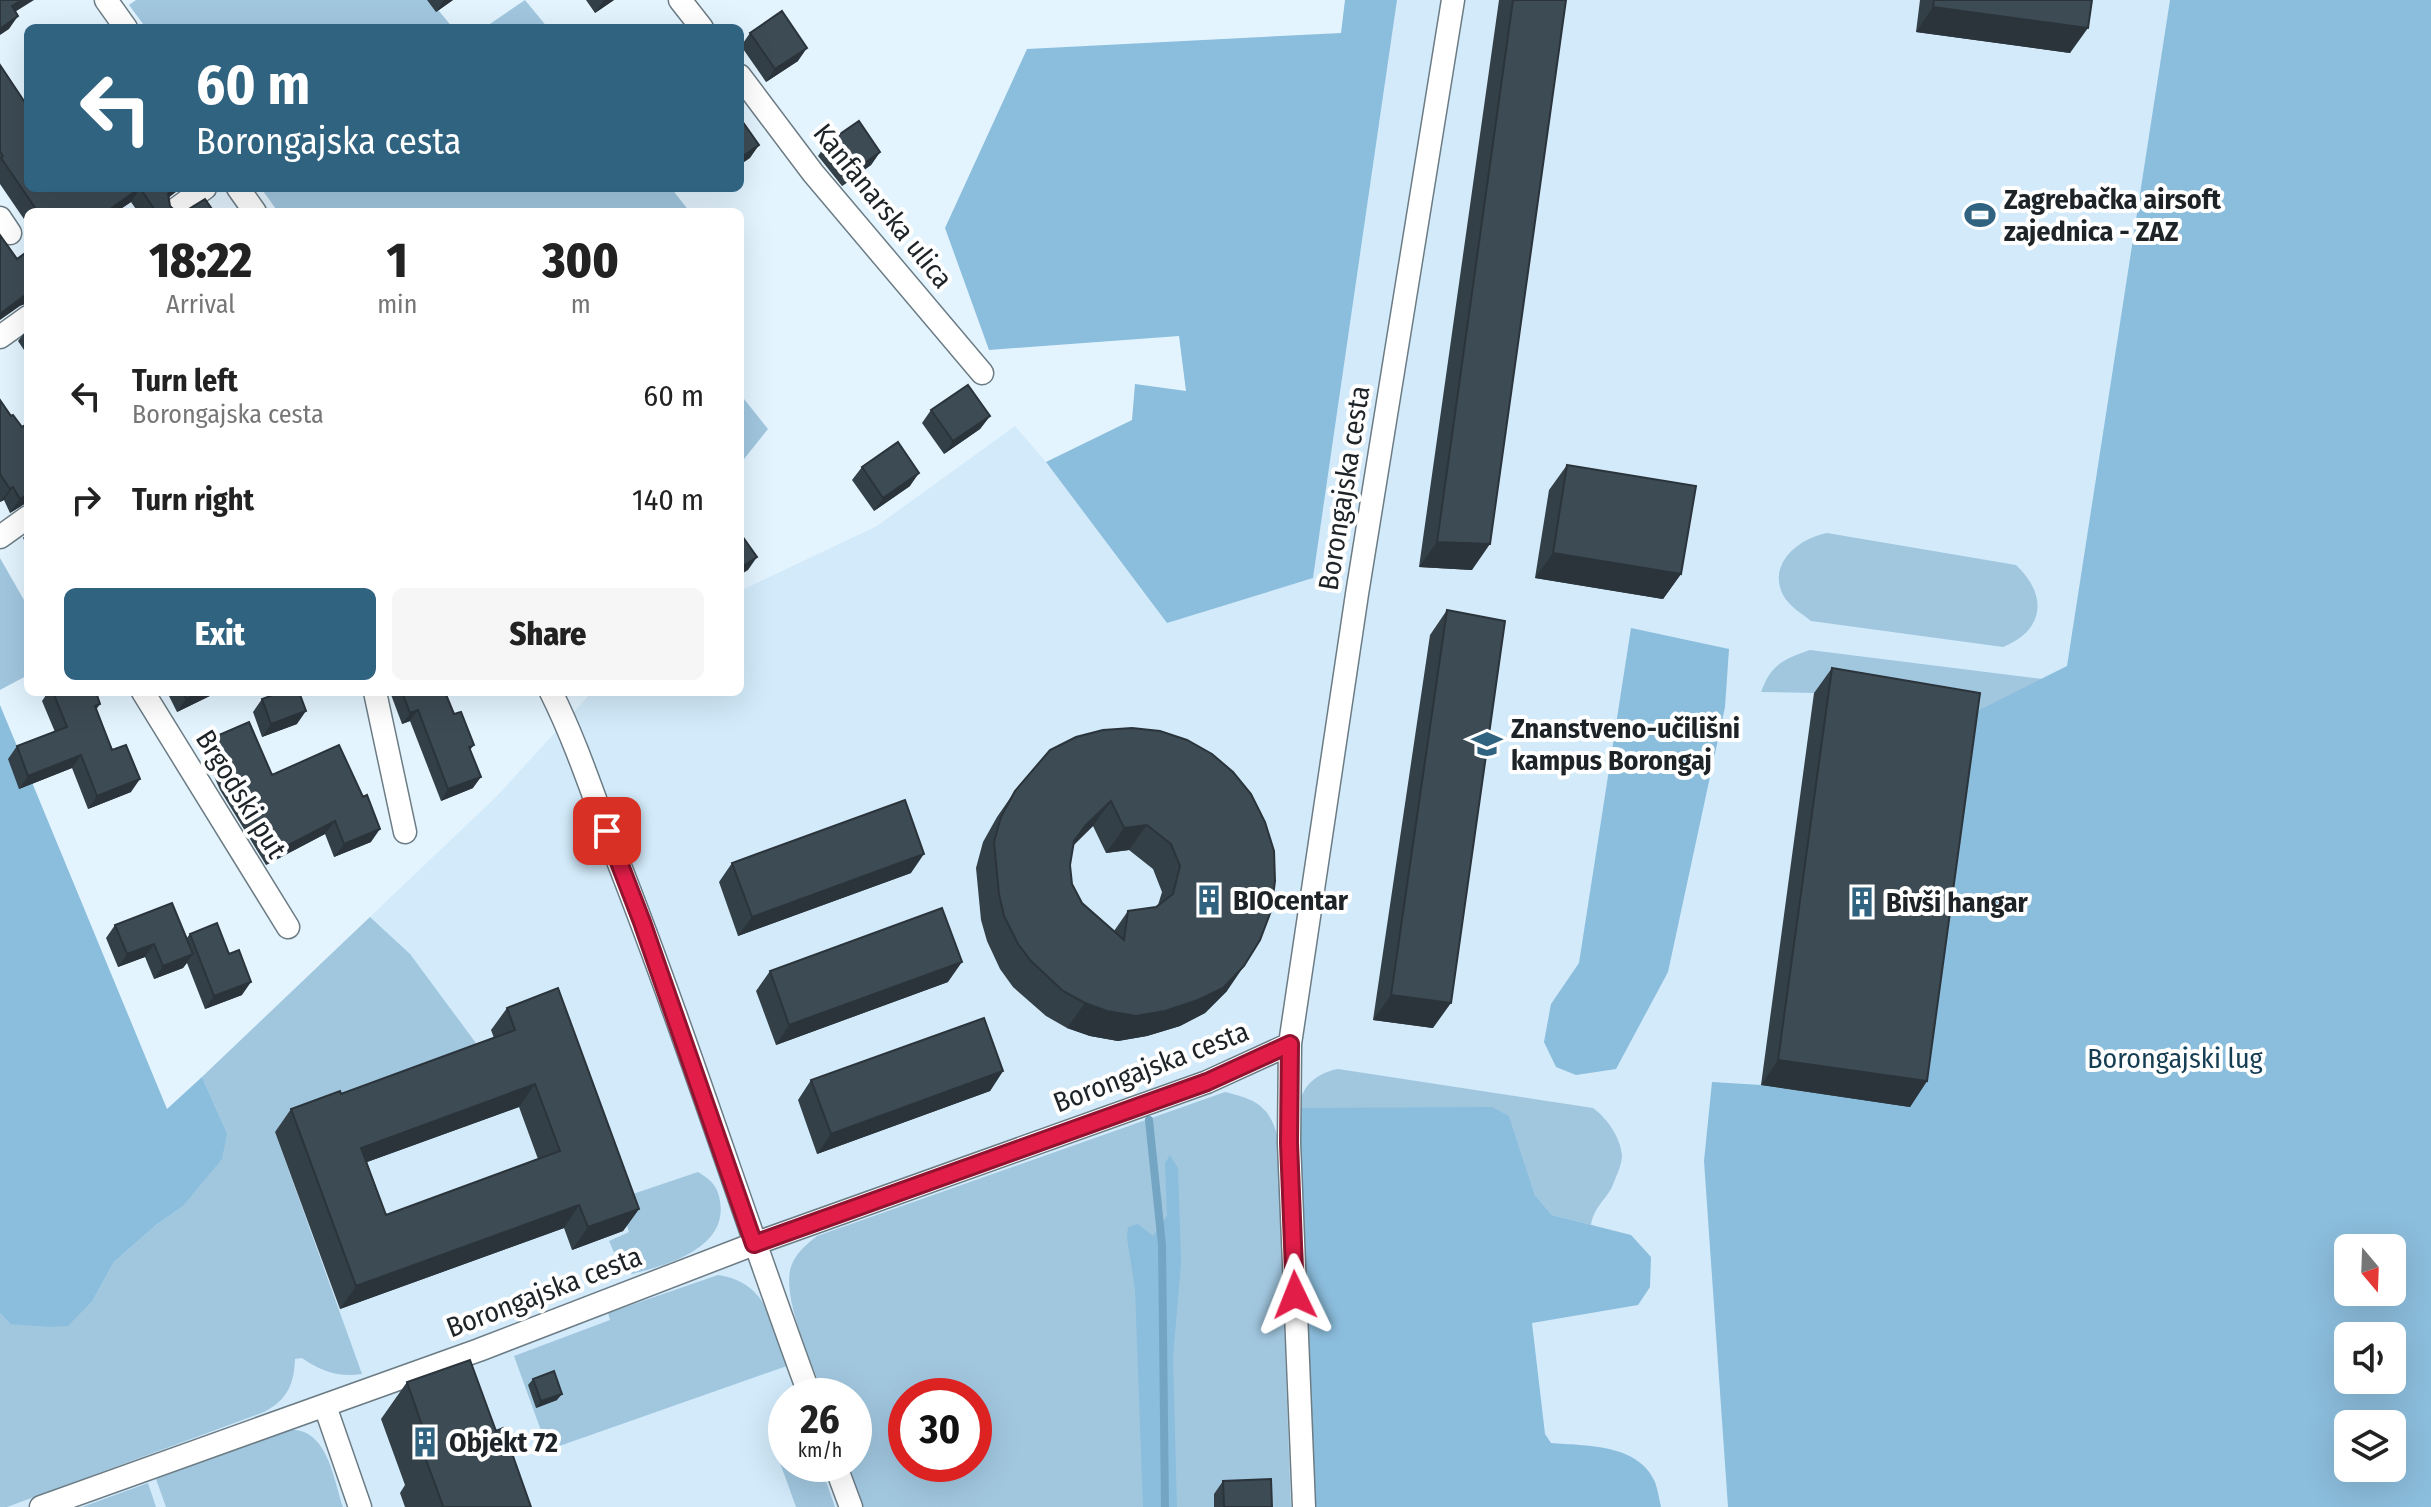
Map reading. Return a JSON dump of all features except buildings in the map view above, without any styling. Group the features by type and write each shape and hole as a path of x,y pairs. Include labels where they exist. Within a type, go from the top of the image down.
{"street":[{"path":"106,0 123,24"},
{"path":"680,0 699,24"},
{"name":"Borongajska cesta","path":"41,1507 479,1350 754,1244 1207,1082 1290,1044 1357,594 1453,0"},
{"name":"Kanfanarska ulica","path":"744,81 813,173 982,373"},
{"path":"178,208 200,192"},
{"path":"0,337 24,320"},
{"path":"0,537 24,520"},
{"name":"Brgodski put","path":"145,696 288,927"},
{"path":"376,696 405,832"},
{"path":"553,696 568,725 642,922 803,1378"},
{"path":"1290,1044 1289,1143 1304,1507"},
{"path":"325,1406 360,1507"},
{"path":"842,1482 851,1507"}],"shaded area":[{"path":"136,0 430,0 450,24 143,24 129,5"},
{"path":"525,0 545,24 490,24"},
{"name":"Znanstveno-učilišni kampus Borongaj","path":"1397,0 2431,0 2431,1507 0,1507 0,1284 167,1110 496,797 588,696 744,696 744,589 877,526 1015,426 1046,462 1166,622 1313,578"},
{"path":"264,192 674,192 687,208 275,208"},
{"path":"744,399 768,429 744,459"},
{"path":"1827,533 2016,565 2026,576 2037,600 2034,621 2017,640 2003,647 1811,621 1783,595 1779,573 1797,546"},
{"path":"0,558 24,600 24,677 0,690"},
{"path":"1810,650 2043,679 1963,718 1814,693 1761,692 1769,675 1779,664"},
{"path":"370,917 410,954 487,1058 275,1132 362,1374 338,1374 316,1367 302,1358 295,1359 288,1391 264,1412 0,1507 0,1313 10,1324 93,1300 114,1262 182,1207 227,1133 202,1077"},
{"path":"1338,1069 1593,1108 1608,1123 1619,1142 1621,1164 1591,1225 1552,1215 1535,1195 1509,1117 1298,1108 1311,1082"},
{"path":"1225,1092 1252,1101 1265,1110 1277,1135 1291,1507 863,1507 854,1482 872,1482 872,1378 817,1378 799,1330 790,1293 789,1277 799,1252 817,1236"},
{"path":"698,1172 713,1184 719,1196 720,1217 715,1231 692,1252 662,1265 632,1274 620,1266 609,1241 629,1232 618,1199"},
{"path":"718,1275 735,1279 758,1296 772,1320 787,1366 548,1450 514,1356 610,1320 608,1313"},
{"path":"288,1430 301,1431 320,1445 343,1507 166,1507 156,1479"},
{"path":"787,1482 826,1482 835,1507 796,1507"},
{"path":"148,1483 156,1507 82,1507"}],"green space":[{"path":"1345,0 1397,0 1313,578 1167,623 1046,462 1132,420 1135,384 1186,391 1179,336 989,350 945,228 1027,49 1341,33"},
{"name":"Borongajski lug","path":"2170,0 2431,0 2431,1507 1728,1507 1704,1161 1712,1082 1761,1085 1910,1106 1963,718 2067,666"},
{"path":"1631,628 1729,649 1725,707 1668,972 1616,1069 1576,1075 1556,1067 1544,1042 1551,1004 1579,963"},
{"path":"0,705 167,1109 202,1077 227,1133 222,1159 182,1207 114,1262 93,1300 68,1326 10,1324 0,1313"},
{"path":"1492,1107 1509,1116 1535,1195 1552,1215 1631,1235 1651,1257 1650,1287 1638,1305 1532,1323 1545,1434 1551,1443 1594,1446 1624,1453 1647,1469 1655,1482 1661,1507 1314,1507 1298,1108"},
{"path":"1170,1155 1178,1168 1181,1263 1173,1358 1177,1507 1143,1507 1135,1289 1127,1238 1128,1227 1138,1224 1153,1236 1167,1216 1165,1163"}],"waterway":[{"path":"1149,1120 1162,1245 1165,1507"}],"place":[{"name":"Zagrebačka airsoft zajednica - ZAZ","path":"1980,215"},
{"name":"Znanstveno-učilišni kampus Borongaj","path":"1487,744"},
{"name":"BIOcentar","path":"1209,900"},
{"name":"Bivši hangar","path":"1862,902"},
{"name":"Objekt 72","path":"425,1442"}],"route":[{"path":"607,831 642,922 754,1244 1207,1082 1290,1044 1289,1143 1295,1295"}]}
